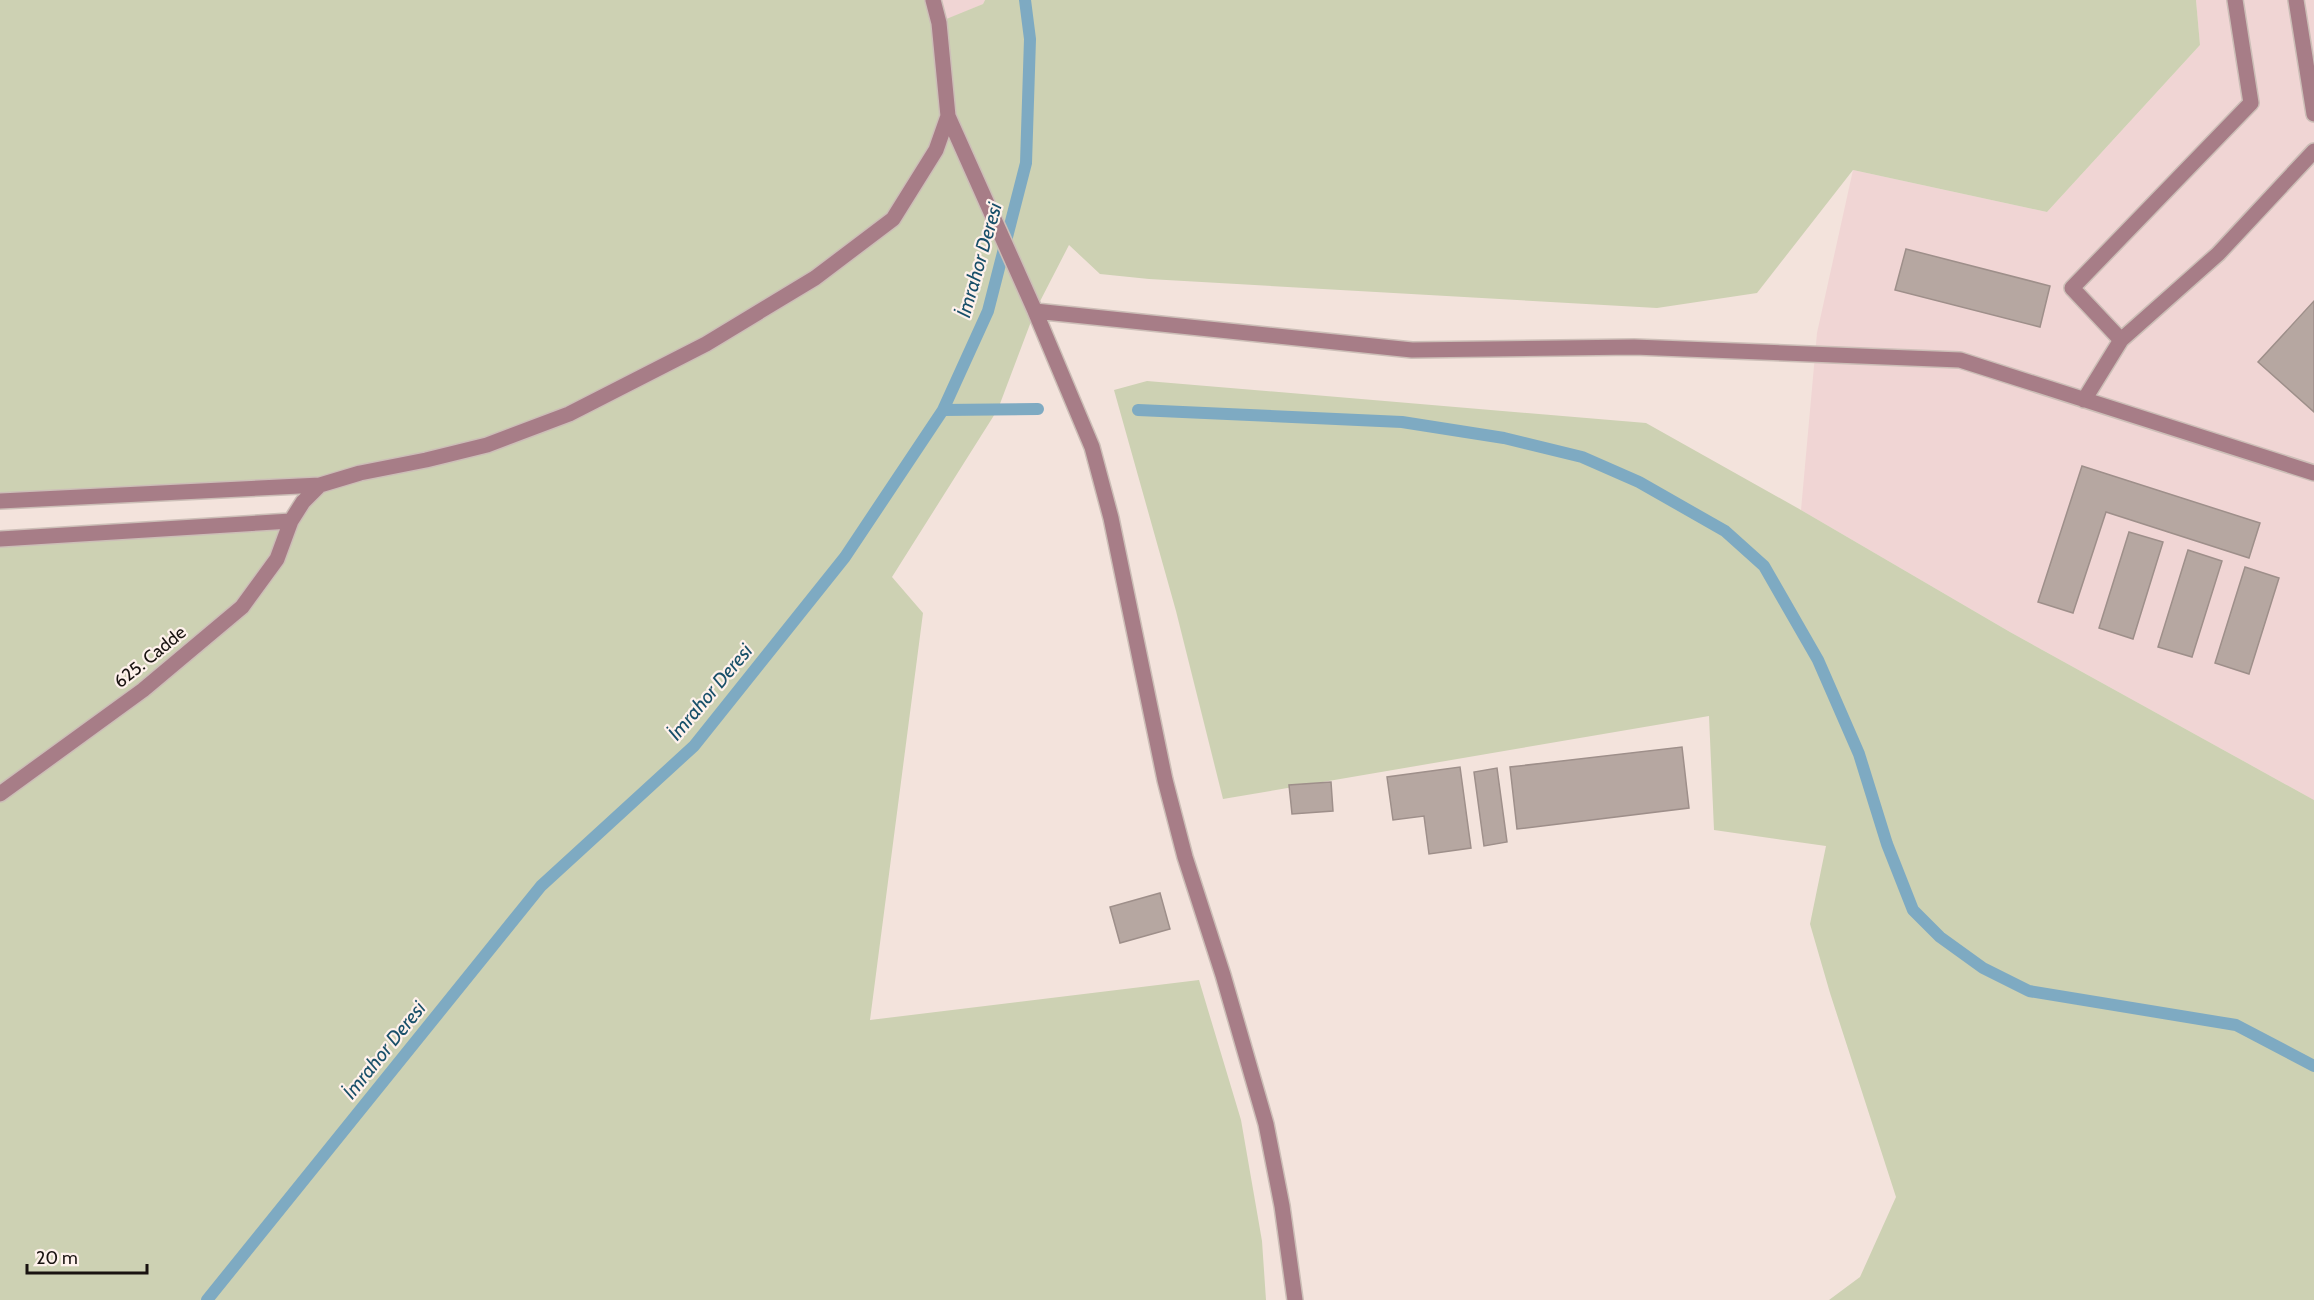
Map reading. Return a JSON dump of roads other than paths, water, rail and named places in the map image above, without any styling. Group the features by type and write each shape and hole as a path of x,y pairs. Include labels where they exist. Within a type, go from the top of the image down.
{"street":[{"path":"933,0 939,22 948,116 1035,311 1092,447 1111,518 1166,780 1185,857 1223,975 1266,1124 1282,1206 1295,1300"},
{"path":"2121,340 2072,288 2251,103 2235,0"},
{"path":"2296,0 2314,114"},
{"path":"0,501 320,485 360,473 487,445 569,414 706,344 815,278 893,219 936,150 948,116"},
{"path":"2084,400 2121,340 2218,254 2314,151"},
{"path":"1035,311 1412,350 1634,347 1960,360 2314,473"},
{"name":"625. Cadde","path":"0,794 143,690 242,607 277,560 291,521 303,502 320,485"},
{"path":"0,539 291,521"}],"waterway":[{"name":"İmrahor Deresi","path":"207,1300 541,886 694,746 845,557 943,410 988,311 1026,163 1030,39 1025,0"},
{"path":"943,410 1038,409"},
{"path":"1138,410 1402,422 1504,438 1582,457 1639,482 1725,531 1764,566 1818,660 1859,754 1887,844 1913,910 1940,937 1983,968 2029,991 2236,1025 2314,1066"}]}
